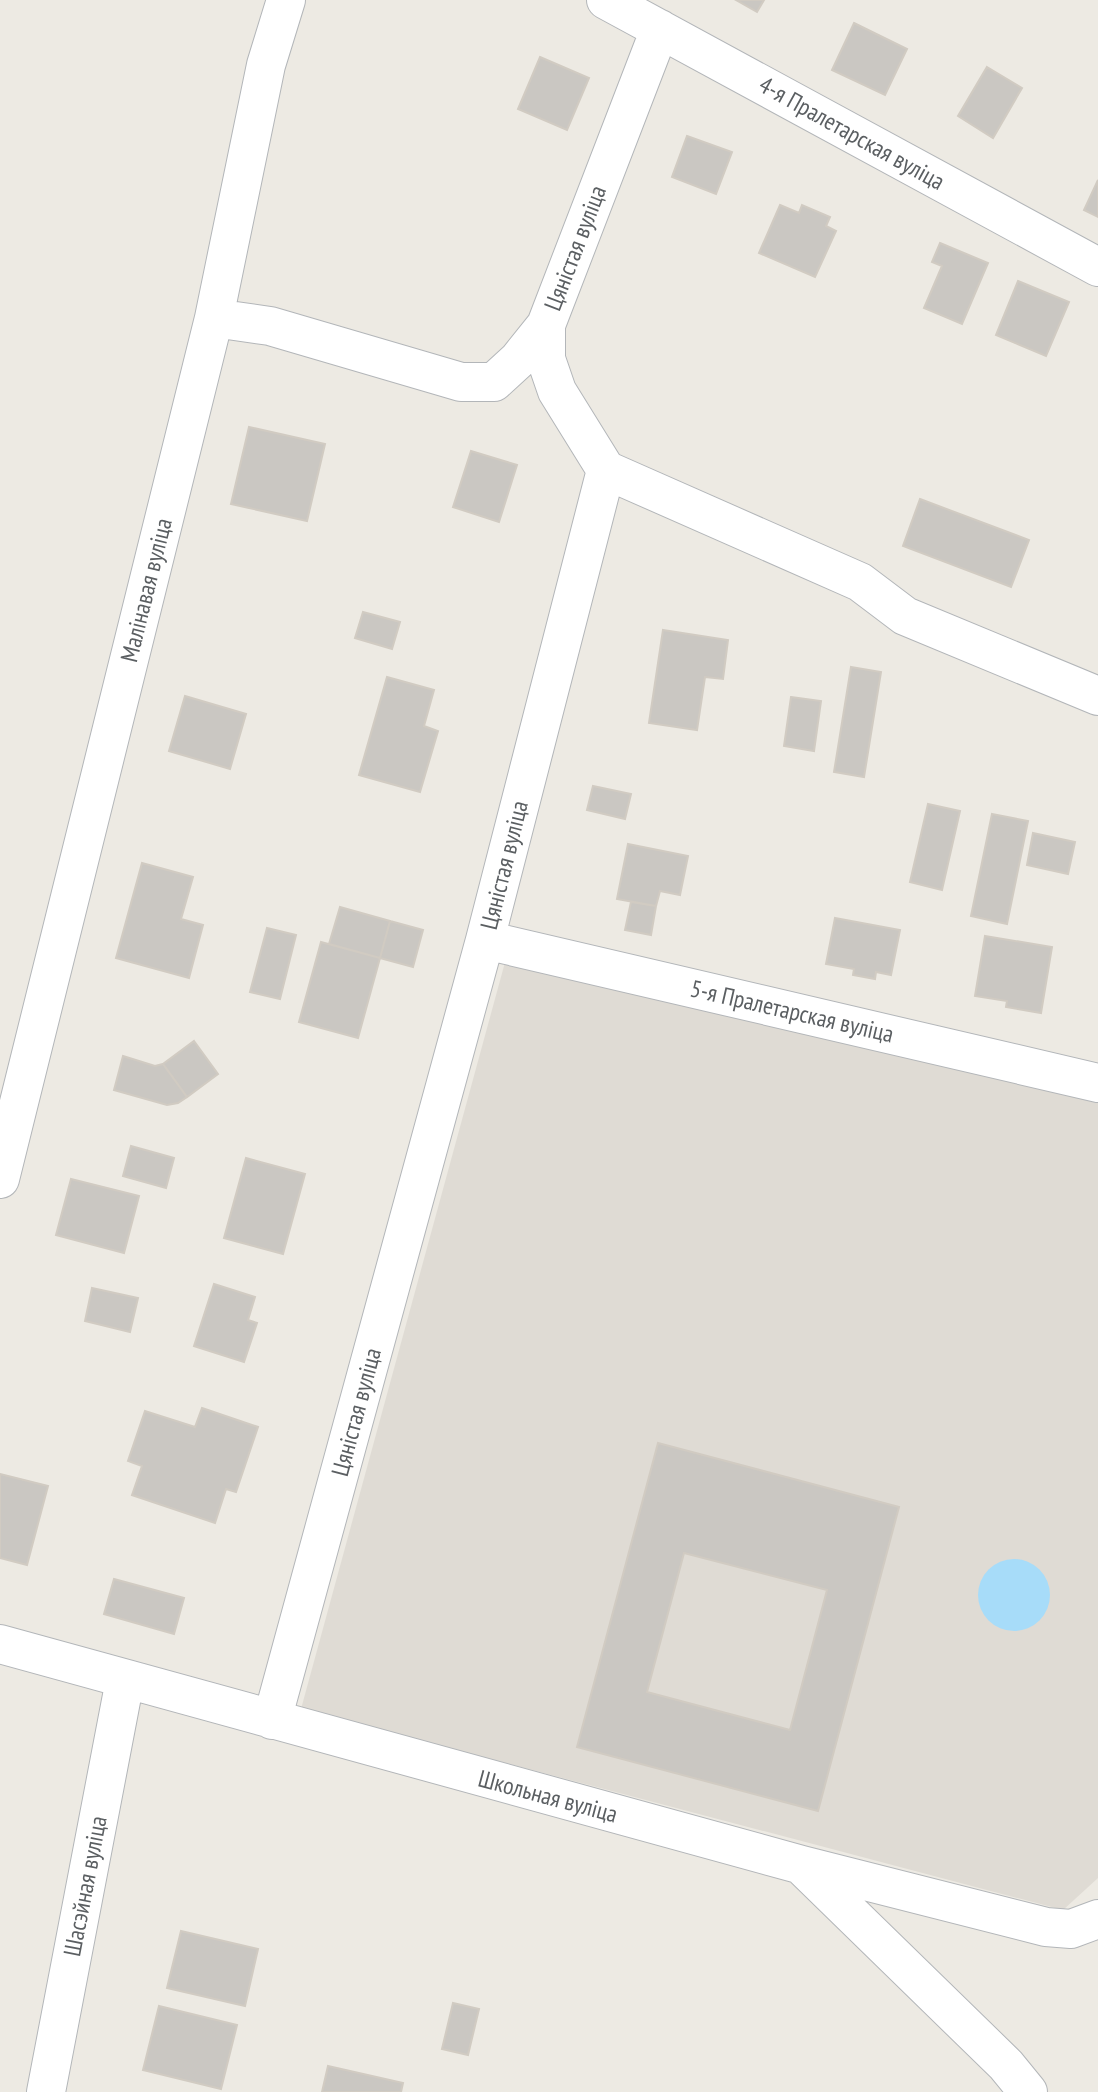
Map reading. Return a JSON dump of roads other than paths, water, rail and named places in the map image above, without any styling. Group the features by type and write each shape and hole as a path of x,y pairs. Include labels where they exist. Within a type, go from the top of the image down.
{"street":[{"name":"Малінавая вуліца","path":"0,1179 214,318 267,65 286,0"},
{"name":"4-я Пралетарская вуліца","path":"606,0 1098,267"},
{"name":"Цяністая вуліца","path":"272,1720 485,940 606,470 557,391 546,359 546,325 660,29"},
{"path":"214,318 270,326 461,382 494,382 517,360 546,325"},
{"path":"606,470 860,582 905,616 1098,695"},
{"name":"5-я Пралетарская вуліца","path":"485,940 1098,1083"},
{"name":"Школьная вуліца","path":"0,1644 802,1865 1046,1927 1071,1928 1098,1919"},
{"name":"Шасэйная вуліца","path":"46,2092 125,1680"},
{"path":"802,1865 1006,2065 1028,2092"}],"water":[{"path":"1014,1559 1034,1565 1044,1575 1050,1595 1044,1615 1034,1625 1014,1631 994,1625 984,1615 978,1595 984,1575 994,1565"}]}
